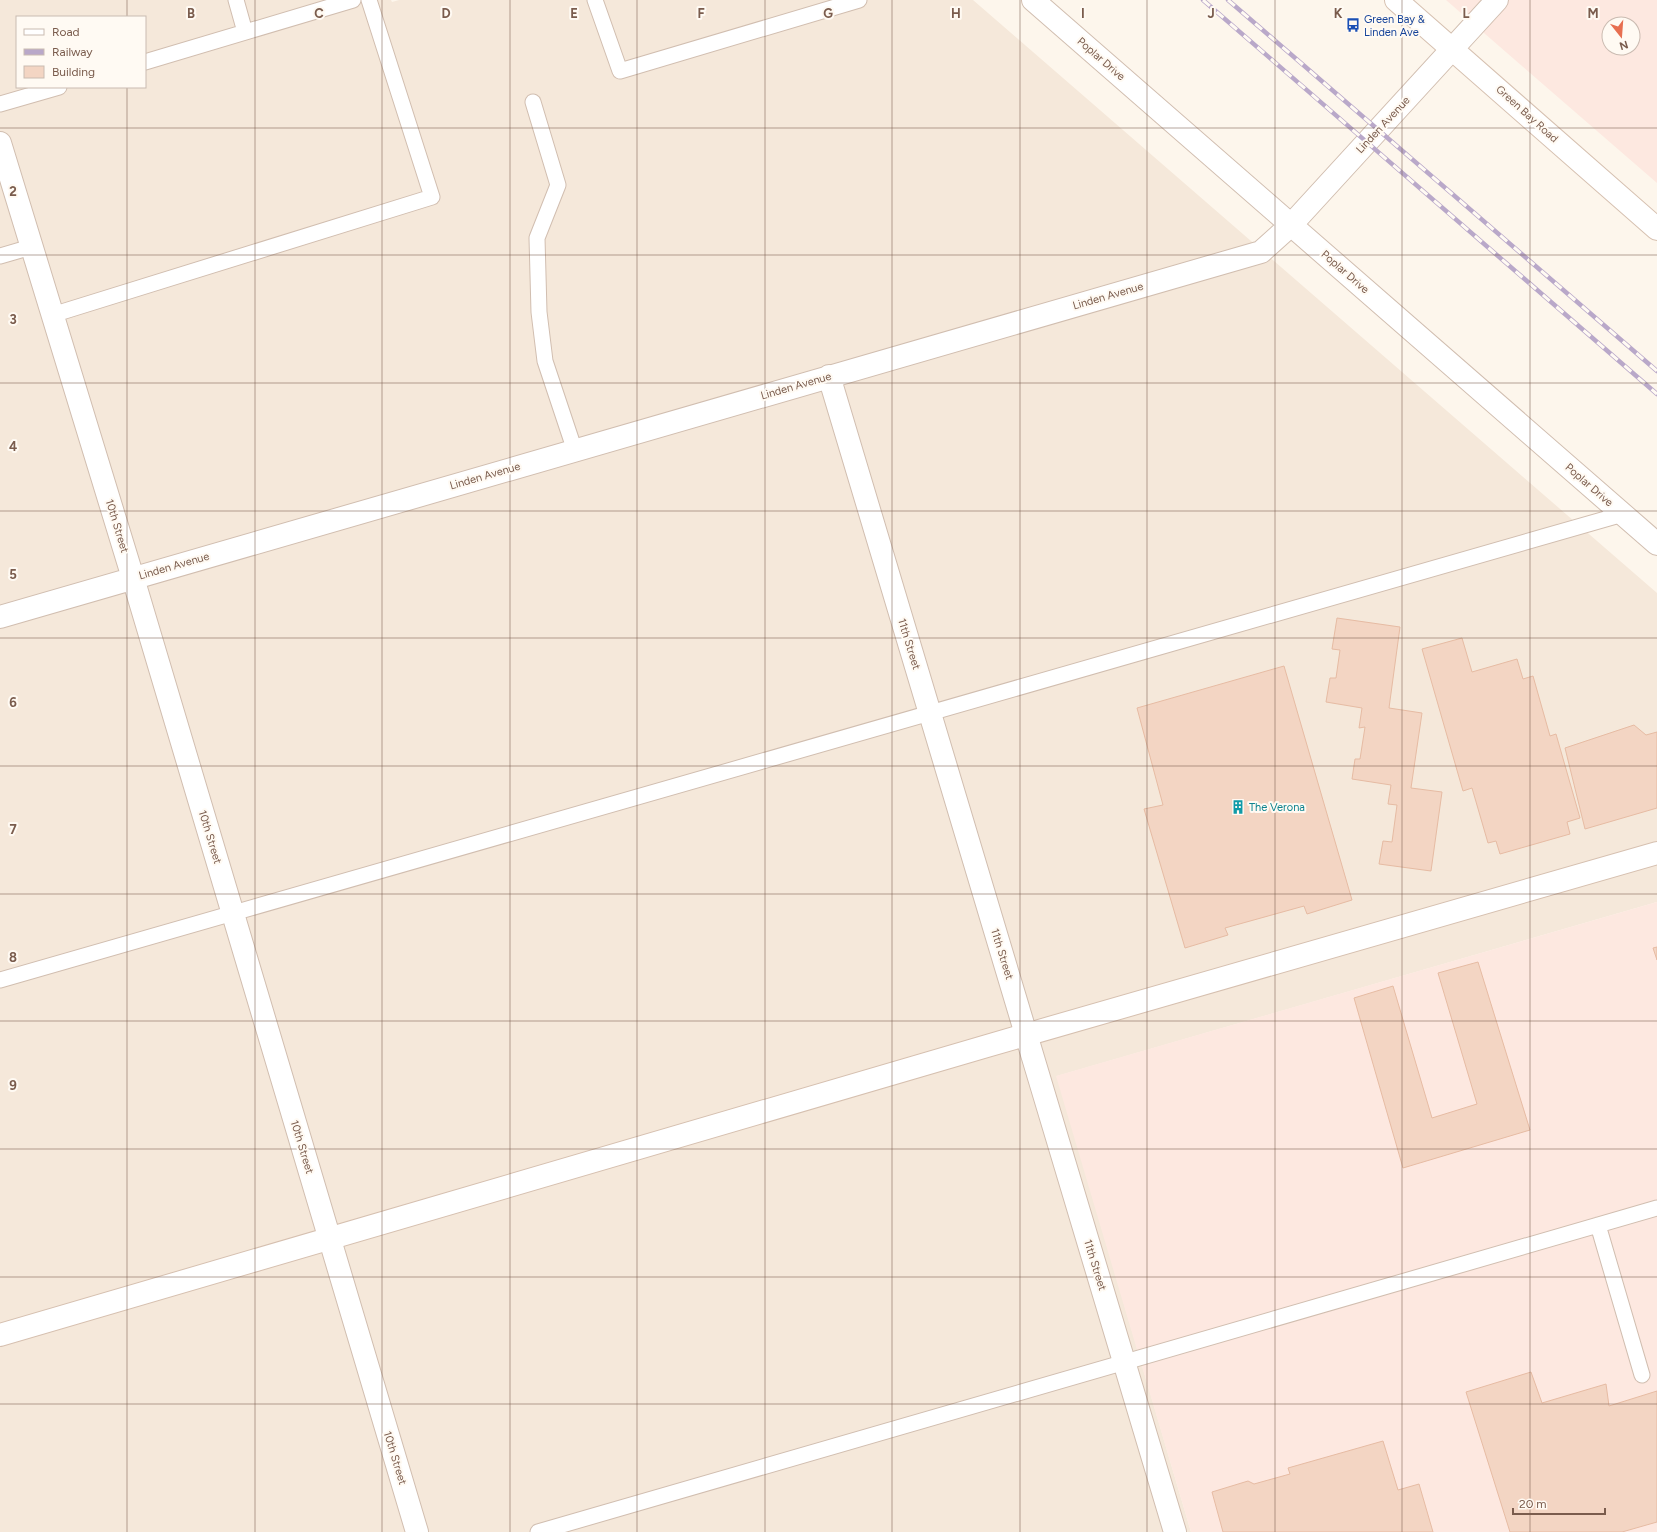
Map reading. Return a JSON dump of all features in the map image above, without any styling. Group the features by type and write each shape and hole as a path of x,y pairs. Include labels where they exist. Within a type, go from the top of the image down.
{"street":[{"name":"Poplar Drive","path":"1033,0 1657,544"},
{"name":"Green Bay Road","path":"1396,0 1657,229"},
{"name":"Linden Avenue","path":"0,617 1261,252 1291,225 1497,0"},
{"name":"10th Street","path":"0,143 133,578 417,1532"},
{"name":"11th Street","path":"829,376 1175,1532"},
{"path":"0,1335 1026,1035 1657,853"}],"lane":[{"path":"236,0 245,32"},
{"path":"146,62 353,0"},
{"path":"52,315 432,197 369,0"},
{"path":"595,0 620,71 859,0"},
{"path":"0,104 56,88"},
{"path":"533,102 558,185 537,238 539,312 545,361 575,451"},
{"path":"0,256 31,247"},
{"path":"0,980 1623,514"},
{"path":"538,1532 1657,1208"},
{"path":"1598,1225 1642,1375"}],"shaded area":[{"path":"0,0 391,0 392,2 399,0 973,0 1657,593 1657,902 1057,1076 1191,1532 0,1532"},
{"path":"1446,0 1657,0 1657,183"},
{"path":"1657,902 1657,1532 1191,1532 1056,1076"}],"building":[{"path":"1337,618 1400,627 1389,708 1422,713 1411,788 1442,792 1431,871 1379,864 1383,841 1392,842 1397,805 1388,804 1391,785 1352,779 1355,759 1360,759 1365,727 1359,728 1362,708 1326,702 1330,678 1336,678 1340,650 1332,649"},
{"path":"1462,638 1472,672 1517,659 1523,679 1533,676 1550,736 1556,734 1580,818 1567,822 1570,834 1500,854 1496,841 1488,843 1472,788 1463,791 1422,649"},
{"name":"The Verona","path":"1284,666 1352,900 1307,914 1304,906 1225,928 1228,935 1185,948 1144,809 1163,805 1137,708"},
{"path":"1634,725 1646,735 1657,732 1657,808 1585,829 1565,748"},
{"path":"1657,947 1657,960 1653,948"},
{"path":"1478,962 1530,1130 1403,1168 1354,998 1393,986 1432,1118 1477,1104 1438,973"},
{"path":"1531,1372 1542,1403 1606,1384 1609,1406 1657,1391 1657,1522 1622,1532 1510,1532 1466,1392"},
{"path":"1383,1441 1398,1490 1419,1484 1433,1532 1223,1532 1212,1492 1248,1481 1254,1484 1290,1474 1288,1468"}],"railway":[{"path":"1203,0 1657,394"},
{"path":"1228,0 1657,371"}],"place":[{"name":"Green Bay & Linden Ave","path":"1353,25"},
{"name":"The Verona","path":"1238,807"}]}
